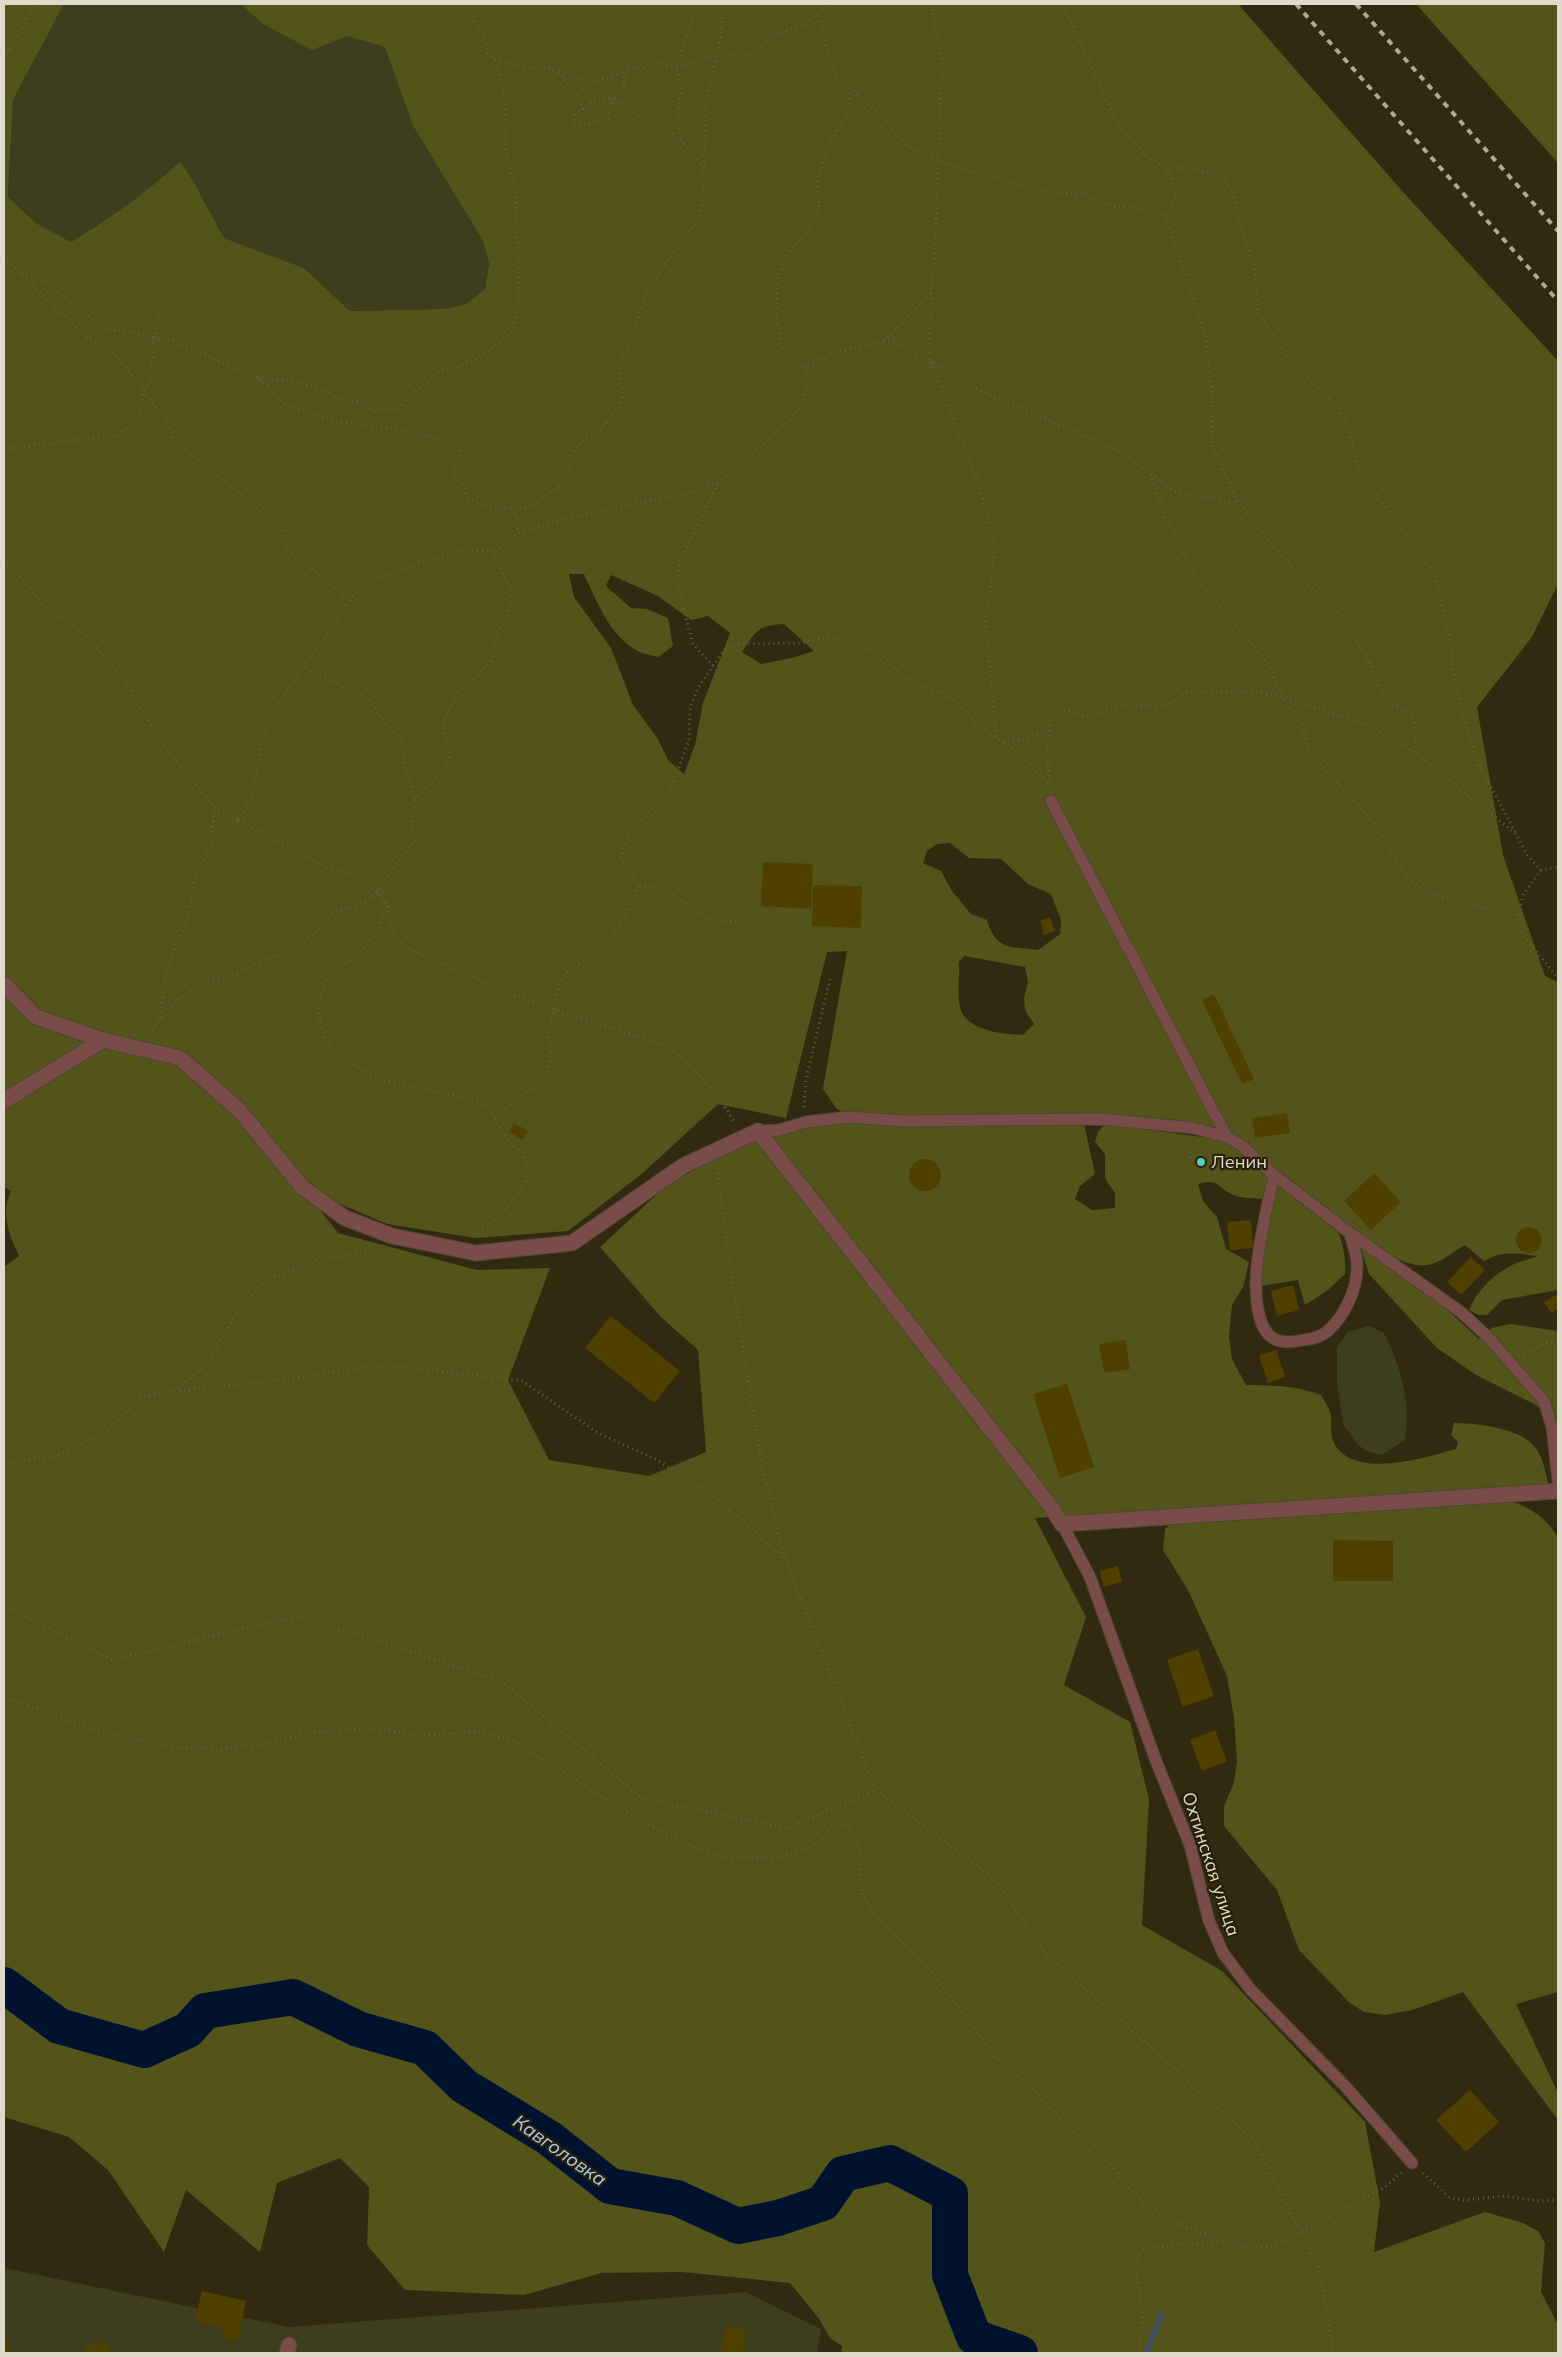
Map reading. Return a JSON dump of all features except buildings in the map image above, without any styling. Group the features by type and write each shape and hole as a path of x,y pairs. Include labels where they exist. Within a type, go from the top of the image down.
{"street":[{"path":"4,984 36,1018 103,1040 180,1058 240,1110 302,1187 345,1218 392,1236 476,1253 572,1243 682,1166 758,1131 1052,1508 1062,1524 1558,1491"},
{"path":"4,1101 103,1040"}],"lane":[{"path":"1051,801 1226,1137"},
{"path":"758,1131 779,1130 806,1122 848,1117 904,1121 1102,1119 1193,1128 1226,1137 1241,1145 1274,1174 1350,1233 1462,1312 1511,1362 1544,1401 1550,1415 1558,1481"},
{"path":"1274,1174 1261,1240 1257,1289 1260,1318 1266,1332 1272,1339 1288,1343 1314,1338 1326,1332 1339,1320 1351,1296 1357,1268 1357,1259 1350,1233"},
{"name":"Охтинская улица","path":"1062,1524 1090,1577 1156,1761 1190,1845 1209,1921 1223,1953 1250,1988 1346,2087 1412,2163"}],"path":[{"path":"4,58 36,4"},
{"path":"467,4 486,41 488,53 494,58 531,68 546,67 584,81 598,82 625,71 656,62 676,67 717,56 749,55 759,50 768,38 785,33 832,4"},
{"path":"685,146 680,135 678,113 682,86 676,67 695,4"},
{"path":"22,274 42,280 58,294 76,304 93,320 109,330 154,336 173,341 255,377 268,386 271,392 285,404 339,422 406,430 457,444 460,448 461,460 452,471 453,476 462,483 468,498 491,509 512,510 528,508 564,483 569,475 570,459 576,446 584,439 600,431 621,404 623,390 618,377 620,366 636,326 644,293 696,222 703,202 706,105 710,77 717,56 724,4"},
{"path":"803,4 814,9 817,15 838,78 886,120 906,146 938,162 1040,191 1082,194 1115,206 1132,207 1166,216"},
{"path":"932,4 942,64 935,247 931,294 930,360 980,486 994,549 986,621 996,738"},
{"path":"1062,4 1119,126 1145,155 1166,168 1186,168 1218,175 1233,189 1241,228 1255,267 1258,312 1284,352 1340,409 1351,437 1359,472 1433,571 1448,624 1460,703 1479,765 1527,855 1541,870"},
{"path":"255,377 300,382 328,391 336,398 364,403 372,411 400,408 409,394 426,385 439,371 476,359 512,331 518,314 519,281 515,188 505,150 507,122 503,90 494,58"},
{"path":"625,71 623,78 625,85 613,98 608,118 580,126 574,123 574,116 597,98 613,98 625,104 638,115 661,123 695,154 703,170"},
{"path":"558,72 577,95 583,108"},
{"path":"239,820 248,806 255,784 262,739 278,705 303,666 357,591 378,578 430,559 462,551 495,552 518,533 563,519 636,502 687,494 719,482 787,423 802,404 808,380 804,368 784,357 777,321 777,278 786,253 806,234 819,209 817,180 830,142 846,117 852,90"},
{"path":"1166,168 1173,183 1176,199 1166,216 1206,337 1213,402 1212,445 1239,504 1301,578 1343,617 1371,666 1386,702 1413,715 1416,737 1414,752"},
{"path":"4,257 87,338 115,353 167,421 175,442 280,526 289,551 350,600"},
{"path":"883,342 931,294"},
{"path":"4,449 118,435 136,423 144,392 151,380 150,370 155,352 154,336 161,306"},
{"path":"804,368 833,353 883,342 899,345 930,360 979,390 1121,452 1173,491 1239,504"},
{"path":"1150,474 1165,516 1196,578 1269,665 1282,696 1303,727 1309,752 1374,823 1407,878 1426,892 1493,910 1516,926 1558,978"},
{"path":"713,666 693,644 677,584 680,561 719,482"},
{"path":"512,510 518,518 518,533"},
{"path":"415,800 447,766 450,753 443,722 458,692 480,673 493,658 494,640 507,619 512,591 495,560 495,552"},
{"path":"4,557 44,605 89,638 126,683 157,736 214,808 327,868 351,875 378,893 386,900 393,933 403,946 490,985 554,1010 671,1047 715,1092 742,1138"},
{"path":"639,886 620,857 629,833 671,788 689,740 690,708 698,688 724,650 738,644 798,644 823,638 845,638 883,655 904,678 953,698 979,727 1021,753 1050,787"},
{"path":"148,1042 160,1018 179,999 204,982 231,976 255,964 287,952 320,930 326,918 337,911 362,903 378,893 393,868 415,841 411,826 415,800 405,769 402,740 382,719 369,699 303,666"},
{"path":"1051,801 1047,754 1051,715 1072,710 1086,717 1118,706 1167,706 1187,692 1250,691 1282,696 1373,727 1414,752 1516,834"},
{"path":"1002,742 1026,739 1050,729"},
{"path":"160,1018 170,958 187,920 196,876 212,843 214,808"},
{"path":"1516,926 1523,895 1541,870 1558,867"},
{"path":"639,886 662,888 708,919 736,921"},
{"path":"495,1118 544,1078 551,1055 548,1036 558,987 568,970 592,955 613,938 639,886"},
{"path":"386,900 378,929 362,953 343,965 323,985 318,1011 323,1034 335,1052 362,1070 387,1081 423,1086 465,1097 487,1107 511,1144 523,1152 528,1172 522,1190 489,1226 472,1234"},
{"path":"806,1122 804,1103 806,1080 830,979"},
{"path":"715,1151 762,1466 785,1559 876,1790 997,1881 1044,1952 1253,2139 1318,2266 1334,2353"},
{"path":"174,1391 207,1364 232,1320 263,1282 317,1260 362,1252 392,1236"},
{"path":"1511,1362 1544,1344 1558,1342"},
{"path":"4,1463 56,1456 104,1433 141,1398 174,1391 308,1377 361,1368 416,1368 522,1380 598,1433 657,1460 711,1494 785,1559"},
{"path":"4,1605 112,1660 298,1616 502,1682 642,1799 786,1828 876,1790"},
{"path":"4,1698 16,1700 77,1725 163,1746 220,1750 268,1743 306,1733 371,1728 418,1735 482,1732 514,1741 632,1816 682,1842 722,1857 776,1858 802,1850 821,1841 833,1825 847,1824 861,1851 861,1891 874,1914 927,1967 995,2056 1036,2092 1071,2131 1099,2148 1122,2182 1144,2202 1172,2221 1226,2242 1250,2248 1273,2247 1384,2188 1412,2163 1450,2198 1466,2200 1504,2196 1540,2201 1558,2200"},
{"path":"1139,2353 1142,2309 1136,2279 1139,2254 1142,2250 1177,2244 1226,2242"}],"green space":[{"path":"64,4 372,4 413,126 483,241 489,264 485,289 466,304 443,309 350,311 304,268 224,238 194,182 180,163 127,205 71,242 36,223 8,197 13,100"},
{"path":"1369,1326 1384,1333 1396,1359 1405,1398 1405,1440 1382,1455 1368,1452 1357,1444 1343,1424 1337,1381 1337,1347 1348,1332"},
{"path":"4,2268 289,2327 746,2292 821,2329 817,2353 4,2353"}],"shaded area":[{"path":"4,4 64,4 13,100 8,197 36,223 71,242 127,205 180,162 194,182 224,238 304,268 350,311 443,309 466,304 485,289 489,264 483,241 413,126 385,47 347,36 312,50 263,24 241,4 1238,4 1404,193 1558,361 1558,584 1532,637 1477,707 1503,855 1545,976 1558,982 1558,1290 1502,1300 1487,1315 1479,1315 1469,1310 1478,1294 1489,1281 1503,1270 1537,1256 1510,1254 1484,1261 1465,1245 1437,1262 1428,1265 1417,1265 1391,1256 1334,1216 1344,1251 1345,1274 1328,1290 1305,1305 1298,1280 1261,1286 1263,1249 1277,1185 1283,1179 1238,1139 1206,1125 1178,1120 1113,1114 903,1119 847,1115 836,1108 823,1089 847,951 827,952 786,1118 718,1104 644,1172 568,1231 476,1238 387,1224 303,1188 338,1233 477,1270 550,1268 508,1380 549,1460 649,1476 706,1452 698,1350 661,1317 600,1247 666,1186 757,1134 776,1136 806,1127 848,1120 903,1124 1084,1124 1095,1174 1080,1186 1075,1199 1092,1210 1115,1208 1115,1193 1105,1178 1105,1154 1095,1142 1098,1132 1105,1124 1225,1140 1240,1146 1273,1175 1268,1199 1235,1196 1213,1182 1198,1184 1203,1201 1217,1217 1226,1249 1249,1262 1243,1287 1232,1305 1229,1336 1232,1359 1246,1385 1293,1388 1321,1395 1330,1412 1334,1443 1344,1454 1357,1461 1373,1464 1409,1461 1456,1449 1458,1442 1451,1435 1454,1423 1485,1425 1517,1434 1526,1439 1536,1449 1549,1485 1035,1518 1086,1617 1064,1685 1130,1722 1149,1799 1142,1925 1222,1971 1365,2122 1380,2202 1374,2252 1485,2212 1523,2223 1538,2231 1545,2243 1541,2292 1558,2325 1558,2353 841,2353 842,2346 830,2338 820,2320 790,2283 682,2272 601,2273 524,2295 405,2290 367,2245 369,2187 340,2158 277,2183 260,2252 186,2190 164,2252 108,2170 69,2137 4,2117 4,1267 19,1256 9,1232 6,1215 6,1207 11,1191 4,1187 4,1103 105,1042 161,1054 102,1039 4,1099","holes":["569,574 584,574 612,628 628,645 645,654 658,657 673,646 668,618 647,609 631,608 606,586 611,575 658,596 691,620 708,616 730,633 703,703 695,745 684,774 668,760 658,739 633,705 611,648 574,597","784,624 814,651 792,658 761,664 742,652 758,630","950,843 969,858 1001,859 1028,884 1051,894 1061,920 1060,934 1038,950 1012,947 1000,942 995,937 987,920 971,914 952,891 941,871 923,863 927,851 937,844","964,956 1025,967 1028,982 1024,998 1025,1010 1034,1024 1023,1035 1016,1035 990,1031 981,1028 967,1019 962,1013 959,1002 959,962"]},
{"path":"1416,4 1558,4 1558,163"},
{"path":"1360,1246 1443,1306 1479,1339 1492,1328 1510,1324 1558,1331 1558,1472 1550,1429 1538,1406 1476,1375 1437,1348 1369,1274"},
{"path":"1511,1501 1526,1507 1538,1515 1549,1525 1558,1538 1558,1992 1516,2004 1558,2093 1558,2120 1463,1992 1412,2010 1385,2015 1364,2012 1350,2003 1299,1950 1277,1890 1224,1826 1224,1806 1234,1783 1237,1761 1234,1718 1227,1676 1188,1590 1163,1550 1165,1529 1172,1523"}],"waterway":[{"name":"Кавголовка","path":"4,1985 59,2026 144,2050 188,2030 205,2011 293,1997 358,2029 425,2048 464,2086 549,2138 610,2186 677,2198 738,2226 778,2218 823,2203 843,2174 890,2163 950,2194 950,2275 974,2337 1020,2353"},
{"path":"1146,2353 1162,2314"}],"railway":[{"path":"1296,4 1558,301"},
{"path":"1356,4 1558,231"}],"place":[{"name":"Ленин","path":"1201,1162"}]}
